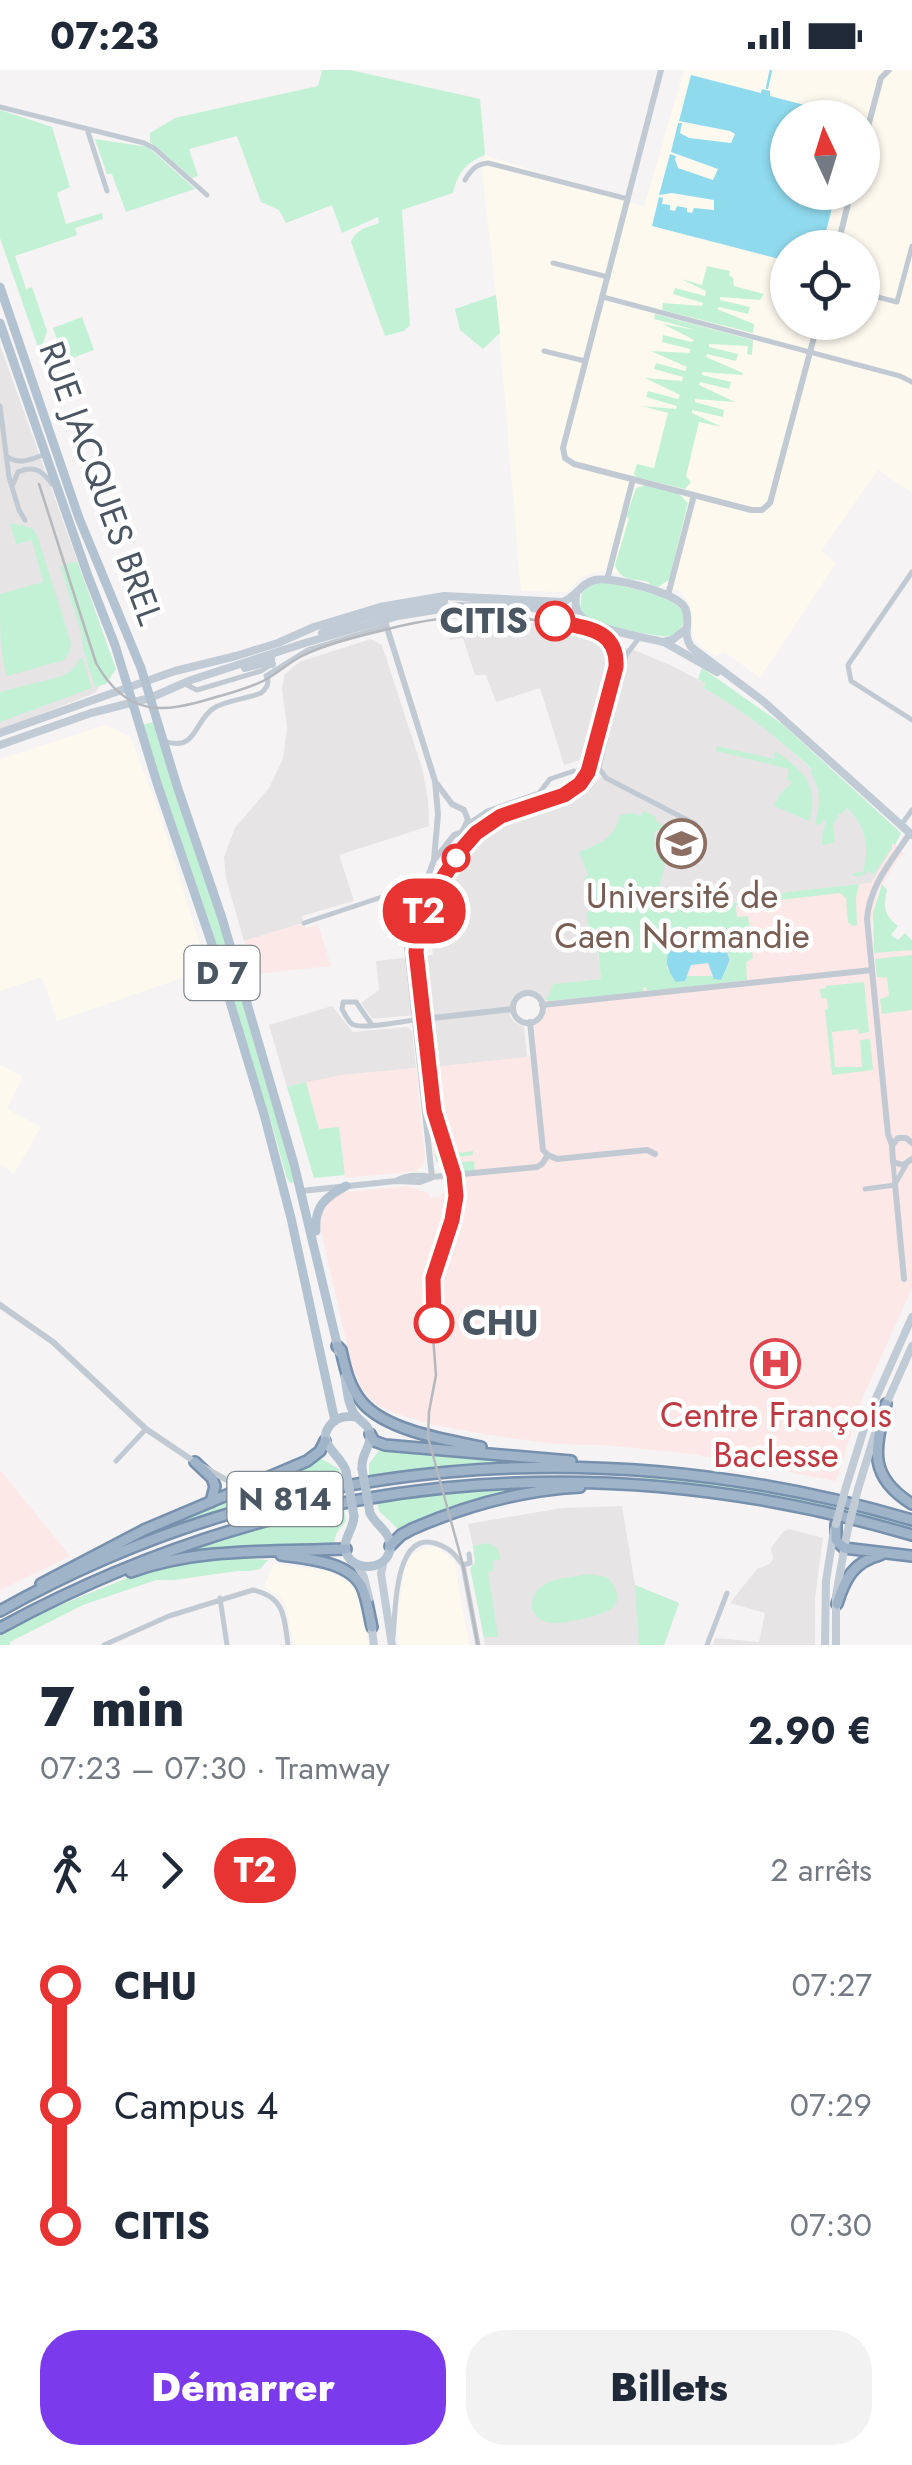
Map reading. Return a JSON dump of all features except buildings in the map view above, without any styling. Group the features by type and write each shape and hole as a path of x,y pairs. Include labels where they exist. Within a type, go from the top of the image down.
{"highway":[{"path":"337,1346 342,1350 353,1388 372,1411 393,1423 497,1453"},
{"path":"886,1404 877,1443 878,1466 886,1484 912,1504"},
{"path":"370,1434 374,1441 385,1445 497,1453 571,1461 583,1466"},
{"path":"3,1610 13,1598 120,1542 314,1456 325,1440"},
{"path":"195,1462 216,1486 211,1502"},
{"name":"N 814","path":"3,1610 84,1569 200,1524 296,1497 374,1481 456,1471 583,1466 658,1470 782,1487 912,1520"},
{"path":"390,1546 419,1526 486,1503 544,1490 609,1483"},
{"name":"N 814","path":"0,1628 76,1590 188,1544 355,1500 449,1487 609,1483 688,1488 780,1503 912,1536"},
{"path":"838,1530 836,1540 844,1548 912,1556"},
{"path":"76,1590 182,1558 346,1550"},
{"path":"258,1552 343,1570 362,1587 372,1627"},
{"path":"837,1604 853,1568 864,1560 888,1553"}],"main road":[{"name":"RUE JACQUES BREL","path":"0,287 85,531 150,698"},
{"name":"RUE JACQUES BREL","path":"0,324 133,703"},
{"path":"46,454 64,472"},
{"path":"0,745 95,712 150,698 216,672 272,659 426,598 503,597 558,602 571,599 589,582 608,580 676,599 684,607 686,641 691,647 776,713 911,832"},
{"path":"577,593 575,601 582,617"},
{"path":"0,733 193,665 250,652 314,627 475,605 572,612 618,631 663,642 734,680"},
{"path":"663,642 685,630"},
{"name":"D 7","path":"150,698 266,1063 301,1190 352,1407 345,1418"},
{"name":"D 7","path":"133,703 204,914 265,1118 345,1418"},
{"path":"265,1118 285,1177 290,1185 301,1190 290,1218"},
{"path":"322,1278 316,1212 324,1200 346,1186"},
{"path":"825,1645 826,1580 846,1487 880,1385 912,1317"},
{"path":"838,1530 852,1510 886,1404 912,1346"},
{"path":"357,1564 376,1566 388,1557 390,1546 388,1536 370,1513 362,1469 361,1457 370,1444 370,1434 367,1426 345,1418 328,1430 325,1440 331,1452 343,1461 346,1471 354,1516 346,1550 366,1584 374,1645"},
{"path":"836,1645 838,1584 844,1548"},
{"path":"376,1566 381,1574 392,1645"}],"street":[{"path":"661,70 564,455 574,464 762,510 768,506 813,340"},
{"path":"873,100 879,74 890,70"},
{"path":"0,107 144,143 206,195"},
{"path":"88,130 107,191"},
{"path":"465,180 471,170 488,163 628,199"},
{"path":"880,298 897,302 912,246"},
{"path":"553,263 608,278"},
{"path":"603,298 912,382"},
{"path":"544,351 585,361"},
{"path":"0,406 5,455 18,510 25,520"},
{"path":"5,455 19,462 46,454"},
{"path":"13,486 18,472 34,469 46,475 61,500"},
{"path":"608,580 633,479"},
{"path":"668,595 694,494"},
{"path":"912,572 848,665 850,681 912,720"},
{"path":"184,684 197,690 264,673 383,616 435,781 438,817 434,860 411,922 408,951 432,1177"},
{"path":"618,631 628,650"},
{"path":"641,637 628,650 599,768 608,779 695,824"},
{"path":"264,673 272,659"},
{"path":"164,741 176,744 189,740 212,708 262,692 268,682 264,673"},
{"path":"452,804 442,808 438,817 443,832 454,834 462,832 487,810 539,792 550,779 574,771"},
{"path":"435,781 452,804 464,810 487,810"},
{"path":"464,810 468,817 466,826"},
{"path":"900,825 912,810"},
{"path":"904,1280 867,927 868,907 882,872 911,832"},
{"path":"434,860 454,834"},
{"path":"304,923 424,886"},
{"path":"542,1005 872,970"},
{"path":"526,994 536,996 542,1005 541,1014 530,1022 521,1020 513,1009 518,997 526,994"},
{"path":"372,1025 356,1002 343,1002 342,1009 358,1026 372,1025 513,1009"},
{"path":"530,1022 544,1150 548,1155 556,1159 647,1150 655,1154"},
{"path":"892,1145 898,1138 912,1142"},
{"path":"301,1190 419,1175 537,1167 548,1155"},
{"path":"893,1162 900,1166 910,1159"},
{"path":"896,1185 910,1159"},
{"path":"865,1189 896,1185"},
{"path":"0,1305 52,1342 146,1429 232,1482 258,1483"},
{"path":"116,1461 146,1429"},
{"path":"392,1645 402,1564 409,1551 422,1544 438,1544 464,1564 478,1645"},
{"path":"464,1564 470,1563 469,1554"},
{"path":"104,1645 165,1617 253,1590 278,1603 288,1645"},
{"path":"706,1645 726,1594"},
{"path":"220,1598 227,1645"}],"shaded area":[{"path":"684,70 912,70 912,493 878,470 821,551 836,563 760,678 725,652 715,656 700,646 693,637 690,605 680,591 640,577 601,571 583,576 566,592 521,591 481,163 485,155 644,207"},
{"path":"0,345 106,641 102,683 95,693 0,730"},
{"name":"Université de Caen Normandie","path":"519,621 634,650 705,683 704,688 774,735 892,842 892,849 871,883 654,912 601,979 553,984 545,1013 545,1002 534,991 521,991 512,998 510,1015 524,1027 527,1057 430,1068 424,1014 373,1019 361,1003 379,990 376,961 433,955 430,929 424,926 431,905 481,834 511,817 584,793 603,775 604,769 598,763 586,758 564,765 540,688 496,702 486,675 475,675 463,638 450,640 447,628 460,622"},
{"path":"371,639 382,645 422,768 429,826 339,855 354,901 302,916 303,923 244,941 224,857 235,828 269,788 283,759 287,727 284,675 299,662"},
{"path":"105,725 130,736 158,810 208,969 57,1021 42,977 0,991 0,759"},
{"path":"892,842 906,855 900,856 879,889 872,926 874,953 912,950 912,1288 862,1399 836,1481 693,1454 490,1435 434,1425 374,1403 361,1388 351,1362 320,1214 336,1195 347,1192 408,1186 429,1193 430,1198 440,1197 449,1183 449,1175 445,1175 444,1167 434,1157 423,1068 537,1056 534,1025 543,1016 545,999 553,984 601,979 596,938 654,912 871,883 892,849"},
{"path":"303,923 306,928 318,925 331,966 254,974 244,941"},
{"path":"332,1006 353,1032 407,1027 412,1031 416,1068 343,1075 287,1087 269,1025"},
{"path":"0,1065 23,1077 7,1109 41,1127 14,1174 0,1164"},
{"path":"416,1068 423,1164 417,1171 345,1178 339,1127 319,1129 306,1082"},
{"path":"0,1470 70,1556 0,1590"},
{"path":"622,1506 635,1585 679,1603 664,1645 485,1645 471,1568 476,1559 468,1524 562,1508"},
{"path":"789,1529 823,1538 815,1598 815,1645 713,1645 715,1638 759,1642 765,1613 730,1603 757,1569 770,1564 771,1548"},
{"path":"427,1547 438,1548 454,1560 469,1645 399,1645 397,1620 405,1566 411,1555"},
{"path":"273,1564 329,1571 352,1584 361,1596 368,1645 293,1645 286,1606 264,1587"}],"green space":[{"path":"320,70 350,70 480,99 485,155 463,170 453,193 402,210 410,325 404,331 385,336 351,242 359,232 379,223 378,217 342,233 332,205 286,223 279,210 261,202 237,136 189,149 198,176 192,178 150,142 150,133 175,118 318,86"},
{"path":"0,110 52,127 70,187 57,193 66,224 102,213 103,219 75,228 77,235 15,256 26,289 32,287 47,331 40,353 0,238"},
{"path":"95,139 148,147 195,189 126,212"},
{"path":"707,266 730,271 734,286 764,294 760,300 720,297 750,307 748,314 717,309 754,324 753,333 662,310 663,303 702,306 703,303 673,294 675,288 705,296 706,291 681,279 702,285"},
{"path":"496,295 500,333 483,349 460,330 455,309"},
{"path":"655,314 753,340 752,355 747,354 748,346 709,344 738,354 736,361 707,354 706,357 743,373 702,372 731,382 729,389 700,382 699,385 735,402 695,399 724,410 723,417 692,410 722,427 699,422 686,476 691,482 685,489 634,474 637,464 654,468 668,413 642,406 677,406 646,397 648,391 678,399 680,395 645,378 682,381 683,377 654,369 656,363 685,371 687,367 651,351 690,353 690,349 662,342 663,335 694,340 663,324 696,330 654,319"},
{"path":"82,317 94,350 65,361 53,328"},
{"path":"646,485 678,493 688,503 669,580 658,587 624,577 615,565 636,488"},
{"path":"10,523 32,528 37,535 71,643 64,660 7,676 0,594 43,582 32,540 16,544"},
{"path":"77,561 116,669 106,684 95,687 60,566"},
{"path":"604,582 664,598 684,614 683,624 671,636 664,636 590,619 580,608 582,593 592,584"},
{"path":"82,657 92,688 0,722 0,692 63,676"},
{"path":"702,668 782,724 901,833 874,874 868,871 853,876 863,872 865,837 847,808 837,814 833,824 835,842 822,846 826,822 815,824 819,797 812,769 760,725 704,688 705,683 698,679"},
{"path":"153,722 215,907 295,1182 290,1183 286,1176 160,782 143,725"},
{"path":"717,746 774,759 775,751 794,765 810,788 809,821 774,806 793,782 787,780 789,769 716,751"},
{"path":"643,811 655,816 657,822 673,824 670,839 659,830 654,832 654,849 665,863 654,912 859,884 857,925 848,922 846,898 840,893 736,905 737,917 748,916 750,929 743,936 753,958 746,962 747,980 647,992 646,987 644,992 548,1001 545,999 553,984 601,979 597,938 592,938 586,913 592,910 592,898 583,880 588,875 579,852 610,835 620,815 641,816","holes":["723,941 731,960 721,980 714,976 686,976 685,981 676,982 666,967"]},
{"path":"882,884 887,890 886,910 898,926 891,935 898,940 905,933 912,940 912,950 874,953 873,913"},
{"path":"912,955 912,1010 882,1014 880,999 889,996 887,978 877,977 875,959"},
{"path":"864,982 869,1032 832,1032 835,1067 862,1067 860,1040 870,1039 873,1070 832,1075 827,998 821,998 820,989"},
{"path":"426,1032 432,1094 443,1142 451,1152 473,1151 473,1155 451,1158 453,1163 474,1161 475,1172 445,1175 444,1167 436,1161 419,1033"},
{"path":"306,1082 319,1129 339,1127 345,1175 314,1178 287,1087"},
{"path":"380,1449 508,1462 369,1476 369,1464"},
{"path":"322,1459 339,1469 342,1481 283,1494 181,1525 101,1557 164,1525"},
{"path":"641,1473 787,1492 912,1524 912,1532 779,1499 642,1481"},
{"path":"515,1489 398,1529 379,1511 377,1502 455,1492"},
{"path":"344,1507 346,1521 334,1544 232,1548 174,1555 256,1528"},
{"path":"488,1543 497,1548 501,1559 493,1561 493,1571 488,1572 498,1637 484,1637 470,1568 475,1563 473,1546"},
{"path":"221,1557 268,1560 260,1569 250,1571 156,1580 83,1605 10,1645 0,1645 0,1636 43,1612 130,1577 174,1564"},
{"path":"588,1574 607,1577 615,1588 618,1596 612,1608 569,1622 548,1622 537,1617 532,1610 533,1599 543,1586"},
{"path":"635,1585 679,1603 664,1645 639,1645"}],"water":[{"path":"691,75 761,93 762,89 770,91 770,96 785,100 770,100 770,210 832,210 826,230 770,230 770,257 652,226 659,197 663,198 662,204 670,205 670,210 675,211 677,206 692,213 694,208 714,210 714,200 672,193 659,195 670,154 676,156 678,168 713,180 718,169 671,152 678,123 682,123 680,133 689,138 731,143 735,134 679,121"},
{"path":"709,935 723,941 730,960 721,980 714,979 708,963 691,965 685,981 676,982 667,962 674,943"}],"waterway":[{"path":"767,88 771,70"}],"tram line":[{"path":"39,484 96,663 132,702 161,708 194,703 263,681 297,659 344,640 416,623 468,616 545,622 598,636 610,648 613,666 599,727 577,782 551,798 500,813 475,831 439,876 422,907 415,932 413,951 431,1111 452,1188 450,1216 429,1285 436,1375 428,1437 463,1565 478,1645"},
{"name":"T2","path":"434,1323 433,1278 456,1196 454,1175 434,1111 416,952 419,924 426,904 476,833 501,816 564,795 580,784 588,772 616,667 615,651 600,633 555,621"}],"place":[{"name":"CITIS","path":"555,621"},
{"name":"Université de Caen Normandie","path":"682,844"},
{"name":"CHU","path":"434,1323"},
{"name":"Centre François Baclesse","path":"776,1363"}]}
